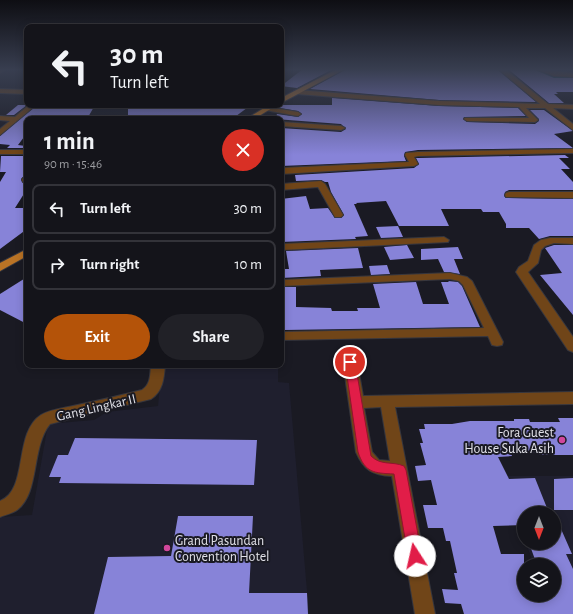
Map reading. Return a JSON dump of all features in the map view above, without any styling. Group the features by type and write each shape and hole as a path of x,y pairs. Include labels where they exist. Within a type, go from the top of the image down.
{"main road":[{"path":"254,116 267,109"},
{"path":"0,268 24,254"}],"street":[{"path":"369,98 425,102 573,107"},
{"path":"535,98 573,128"},
{"path":"467,119 535,120 521,106"},
{"path":"0,133 29,108"},
{"path":"267,109 298,114"},
{"path":"0,118 16,119"},
{"path":"284,124 341,128"},
{"path":"284,172 414,164 409,155 418,154 573,151"},
{"path":"0,152 24,152"},
{"path":"284,187 321,184 338,215"},
{"path":"509,195 573,195"},
{"path":"284,247 444,240"},
{"path":"573,241 553,241 542,244 538,248 533,263 523,269 522,272 573,347"},
{"path":"284,283 450,276 457,277 468,283 495,337 284,336"},
{"path":"350,362 366,460 374,467 400,470"},
{"name":"Gang Lingkar II","path":"0,509 7,508 14,503 18,497 26,474 33,439 44,421 56,416 146,395 151,392 156,384 158,368"},
{"path":"356,402 573,398"},
{"path":"387,401 426,614"}],"shaded area":[{"path":"162,368 278,368 278,382 289,383 309,614 0,614 0,517 32,515 48,424 94,420 107,412 158,406"},
{"path":"501,476 573,476 573,614 561,602 561,558 531,558 529,550 561,550 561,506 517,506 517,519"}],"building":[{"path":"332,98 439,106 518,108 526,116 464,117 463,119 467,122 535,124 539,121 539,119 530,110 544,110 573,131 554,134 573,148 418,150 405,152 404,156 406,161 284,166 284,128 341,132 346,129 341,124 284,120 284,116 276,116 277,114 298,117 302,114 298,111 280,108 284,108 284,105 332,105"},
{"path":"411,98 531,98 536,102 439,100"},
{"path":"543,98 558,98 564,103 549,103"},
{"path":"18,105 24,105 24,107 14,115 6,115"},
{"path":"33,108 93,108 89,116 24,116 24,137 18,145 24,146 24,148 7,148 10,145 0,144 0,136"},
{"path":"128,108 247,108 236,116 128,116"},
{"path":"565,155 569,158 559,158 570,169 561,169 573,182 573,190 509,190 505,192 504,196 506,198 573,199 573,236 550,236 539,239 529,228 506,228 506,224 499,212 483,212 481,209 441,209 449,226 399,226 386,201 354,204 368,236 355,237 356,239 284,242 284,199 306,196 310,209 328,208 335,218 341,218 344,215 331,192 328,182 321,180 296,181 295,175 414,168 419,164 416,158"},
{"path":"1,156 24,156 24,177 21,179 24,183 24,194 15,208 24,208 24,231 0,249 0,182 6,172 0,172"},
{"path":"398,226 403,237 381,238 376,227"},
{"path":"407,245 414,258 390,260 384,247"},
{"path":"554,245 573,245 573,315 540,275 562,273 545,248"},
{"path":"458,247 463,259 454,259 460,274 444,272 438,259 421,260 421,249"},
{"path":"358,248 363,268 320,270 321,276 284,278 284,269 289,269 286,251"},
{"path":"387,265 390,274 371,275 369,266"},
{"path":"24,279 24,322 0,310 0,294"},
{"path":"448,281 458,282 462,286 480,327 284,330 284,287 296,287 296,307 331,308 332,311 358,311 357,308 380,308 373,284 416,282 423,304 449,304 441,282 449,282"},
{"path":"558,418 573,418 573,455 540,455 538,452 511,453 512,456 498,457 509,479 535,478 546,506 517,506 517,525 493,526 501,554 524,554 524,558 517,558 517,602 561,602 561,558 534,558 532,550 561,550 561,529 572,554 566,554 573,569 573,614 464,614 461,604 445,603 442,589 458,590 454,573 457,573 450,541 446,541 443,528 428,528 423,505 437,505 431,480 418,481 415,466 426,465 420,443 423,443 419,429 425,429 424,424 452,424 470,421 514,421 514,419 529,419 530,422 560,422"},
{"path":"75,438 257,440 254,485 59,483 61,477 49,477 58,455 68,455"},
{"path":"573,478 573,510 561,510 561,506 554,506 554,479"},
{"path":"178,516 253,516 249,593 307,593 308,614 94,614 108,557 171,556"}],"place":[{"name":"Fora Guest House Suka Asih","path":"562,440"},
{"name":"Grand Pasundan Convention Hotel","path":"167,548"}],"route":[{"path":"350,362 366,460 374,467 400,470 415,556"}]}
